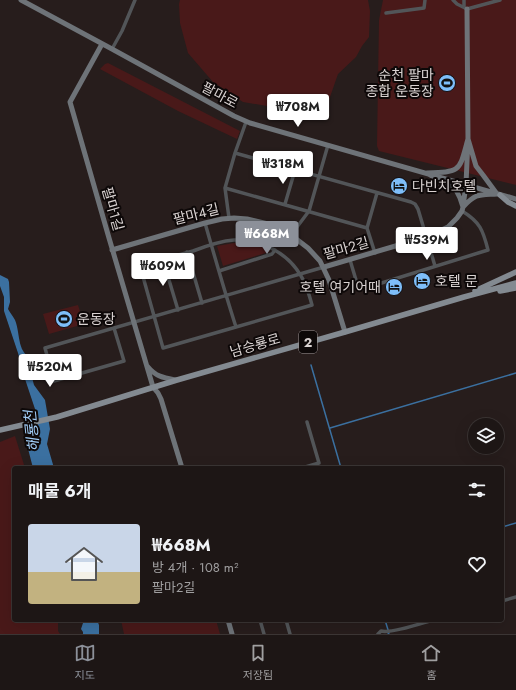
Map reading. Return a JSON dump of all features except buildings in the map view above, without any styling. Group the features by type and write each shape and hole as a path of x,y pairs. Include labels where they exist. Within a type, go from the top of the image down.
{"main road":[{"path":"499,194 508,202 516,206"},
{"path":"464,297 516,272"},
{"name":"남승룡로","path":"0,430 57,417 153,387 516,283"},
{"path":"464,297 516,288"}],"street":[{"name":"팔마로","path":"22,0 246,122 516,199"},
{"path":"112,49 136,0"},
{"path":"386,13 424,8 425,0"},
{"path":"453,0 457,4 466,8 500,0"},
{"path":"462,209 466,184 468,139 466,8 464,0"},
{"name":"팔마1길","path":"102,44 70,102 153,387 161,399 181,466"},
{"path":"229,218 225,188 246,122"},
{"path":"427,174 450,172 458,168 461,163 468,139"},
{"path":"468,139 476,166 499,194"},
{"path":"291,235 309,211 328,145"},
{"path":"235,153 415,204 418,208 435,266"},
{"path":"285,204 295,170"},
{"path":"350,260 359,290 488,250 483,233 478,224 462,209 459,194 456,190 427,174"},
{"path":"225,188 367,228"},
{"path":"375,253 367,228 377,193"},
{"name":"팔마2길","path":"114,328 124,361 54,381 45,348 426,237 448,227 457,218 472,197 499,194"},
{"name":"팔마4길","path":"112,250 205,223 229,218 257,220 291,235 308,248 317,258 324,267 329,280 345,332"},
{"path":"205,223 236,327"},
{"path":"240,240 257,243 275,250 286,258 300,274 307,287 312,305 163,348 140,266 211,245 227,241 240,240"},
{"path":"219,271 270,255 275,250"},
{"path":"187,252 202,303"},
{"path":"163,260 178,310"},
{"path":"146,364 152,372 158,376 177,380"},
{"path":"306,422 319,463 309,466"},
{"path":"504,600 516,597"},
{"path":"229,622 232,634"},
{"path":"261,622 264,634"},
{"path":"287,622 290,634"},
{"path":"378,634 381,631 391,632 426,622"}],"shaded area":[{"path":"180,0 368,0 370,11 369,37 356,57 338,74 325,116 299,119 267,106 243,102 213,82 188,53 180,23"},
{"name":"순천 팔마 종합 운동장","path":"383,0 516,0 516,185 379,151 377,146 379,20"},
{"path":"108,63 240,131 237,139 178,111 100,69"},
{"path":"244,242 258,244 270,249 269,252 223,266 217,246"},
{"name":"운동장","path":"78,305 84,324 49,334 43,314"},
{"path":"15,436 24,466 12,466 12,622 58,622 58,631 60,634 0,634 0,442"},
{"path":"121,622 217,622 220,634 124,634"}],"water":[{"path":"0,275 8,279 9,282 10,302 8,309 15,320 22,349 29,357 35,360 30,370 34,385 45,400 50,429 47,444 53,466 32,466 26,441 32,446 39,448 40,441 35,409 4,311 4,297 0,286"},
{"path":"83,622 98,622 99,634 83,634 81,629"}],"waterway":[{"path":"311,365 340,466"},
{"path":"330,428 516,373"},
{"path":"504,526 516,523"},
{"path":"386,622 388,634"}],"place":[{"name":"순천 팔마 종합 운동장","path":"447,83"},
{"name":"다빈치호텔","path":"399,186"},
{"name":"호텔 문","path":"422,281"},
{"name":"호텔 여기어때","path":"394,287"},
{"name":"운동장","path":"64,319"}],"water label":[{"name":"해룡천","path":"32,431"}]}
